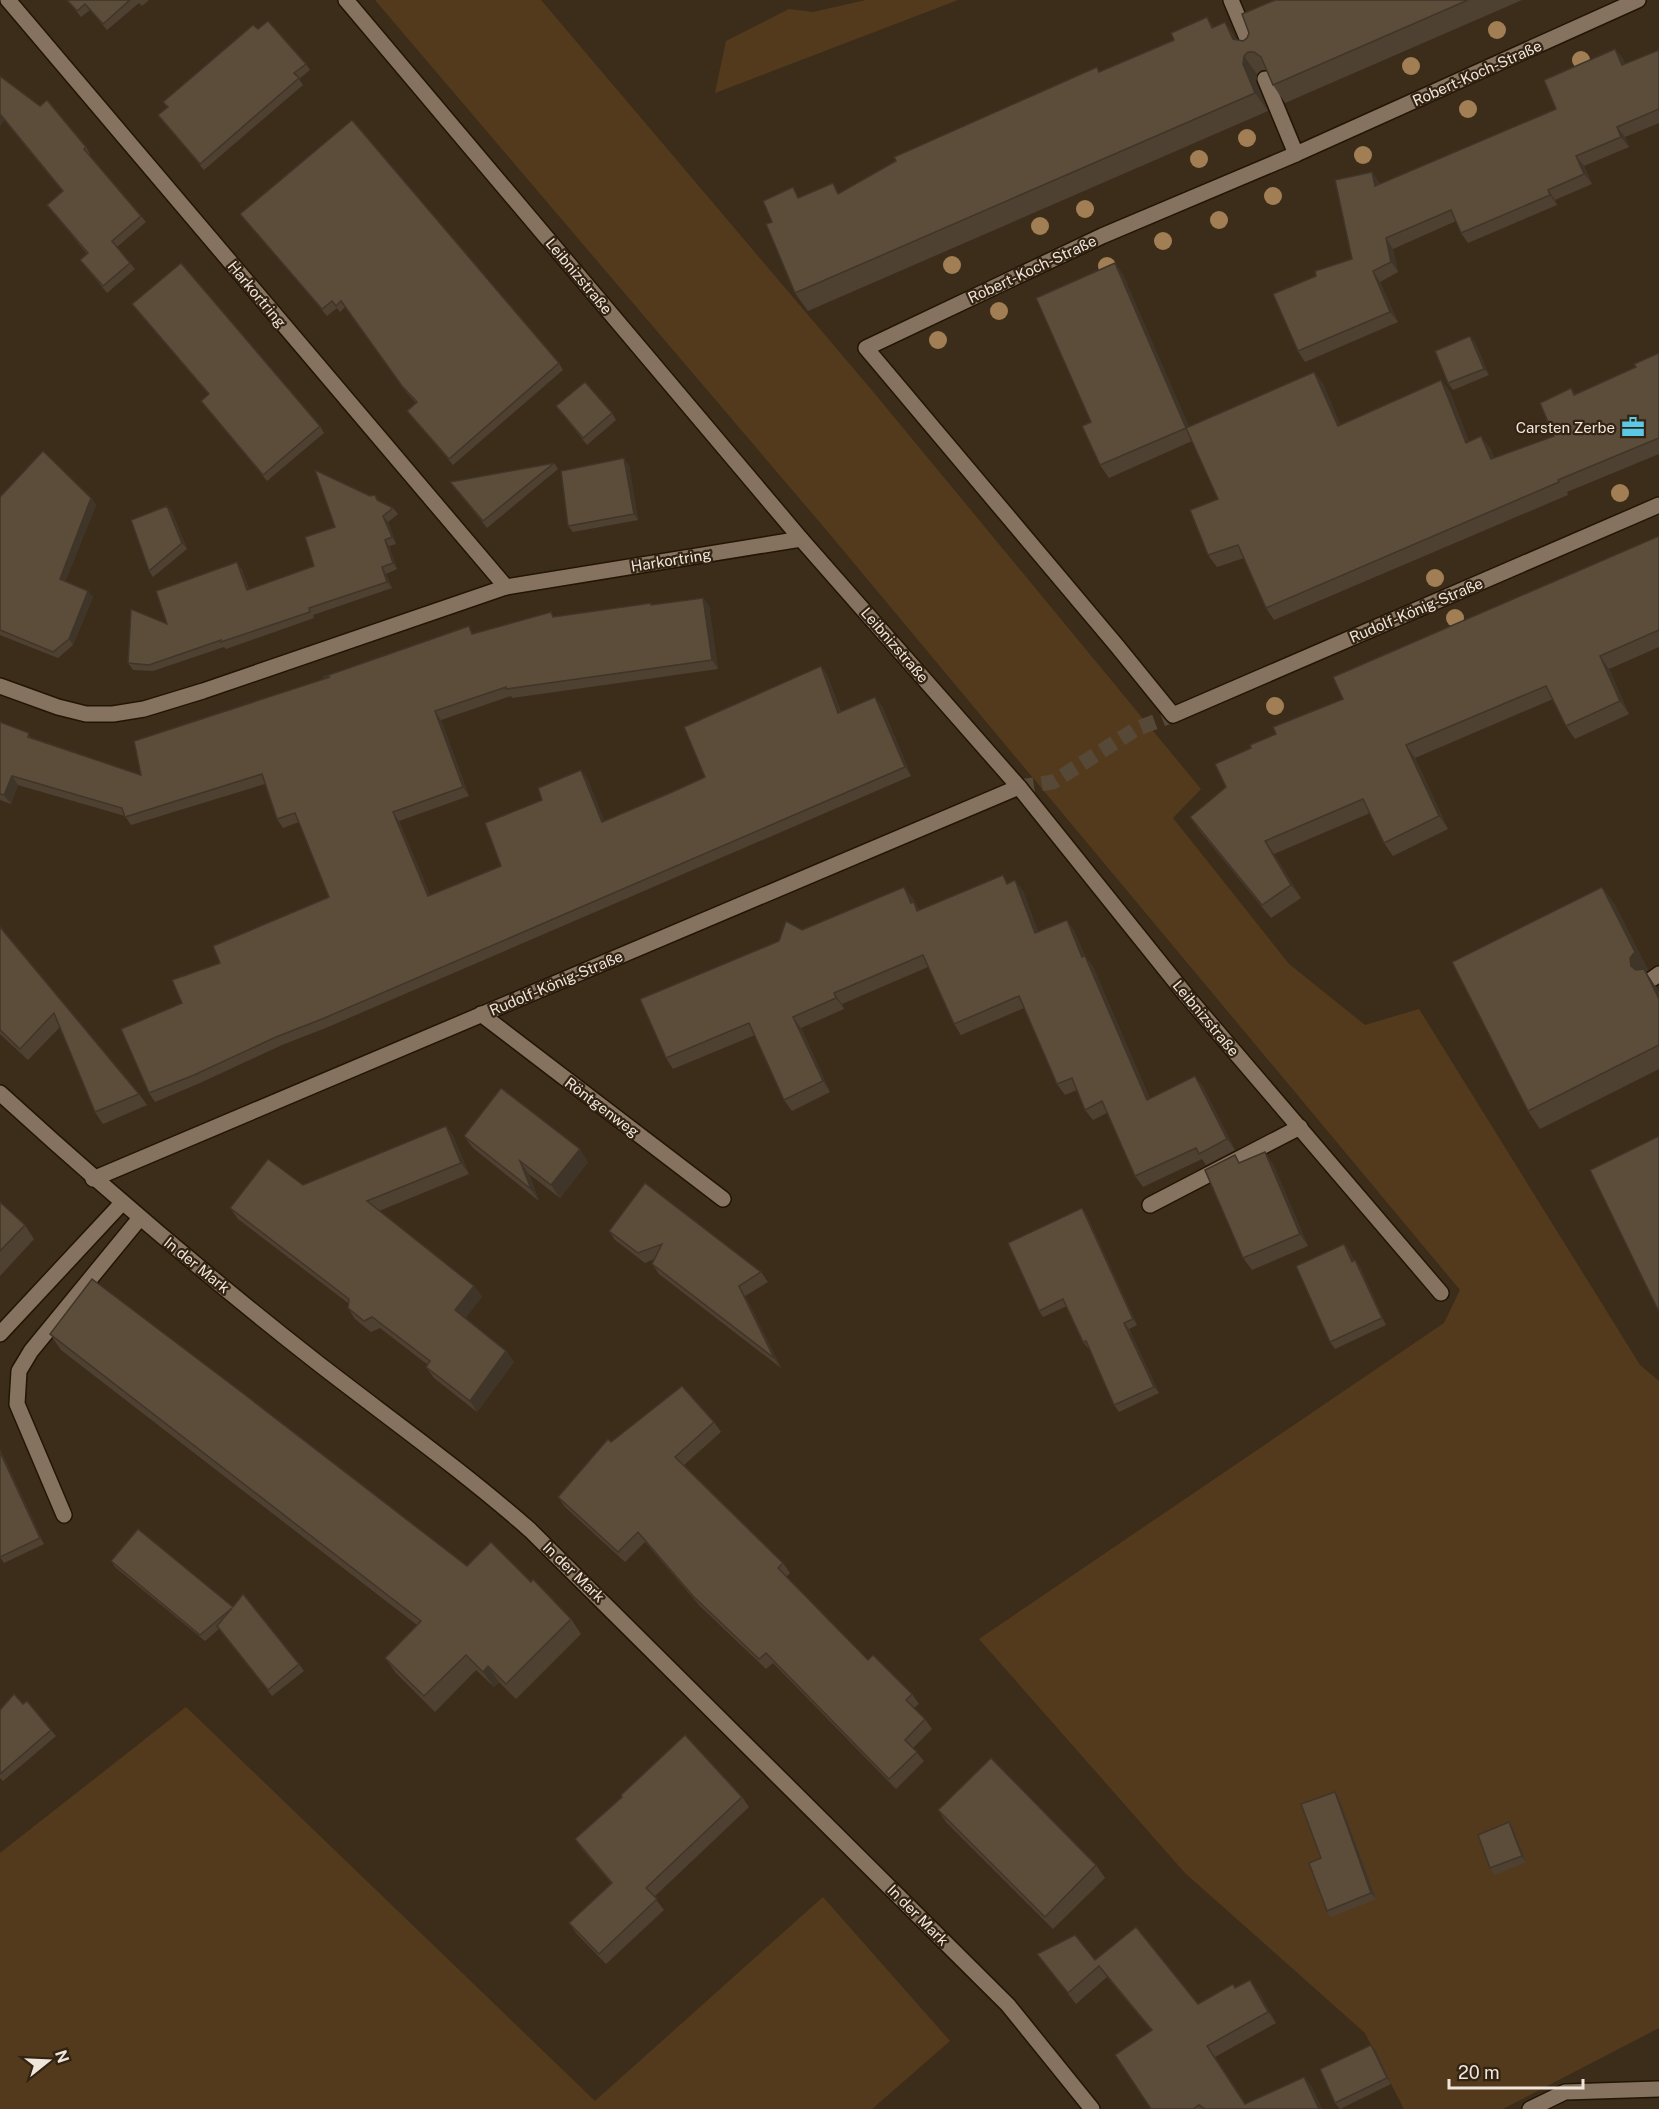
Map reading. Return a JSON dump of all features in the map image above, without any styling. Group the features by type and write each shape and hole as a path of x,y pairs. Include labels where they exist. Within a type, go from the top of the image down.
{"street":[{"name":"Harkortring","path":"8,0 506,587"},
{"name":"Leibnizstraße","path":"346,0 801,539 1018,788 1186,995 1441,1293"},
{"path":"1231,0 1252,50"},
{"name":"Robert-Koch-Straße","path":"1173,715 1118,646 866,348 1102,236 1296,154 1638,0"},
{"path":"1265,80 1296,154"},
{"name":"Rudolf-König-Straße","path":"1173,715 1659,505"},
{"name":"Harkortring","path":"0,686 58,707 86,714 113,714 144,709 506,587 801,539"},
{"name":"Rudolf-König-Straße","path":"93,1179 1018,788"},
{"name":"Röntgenweg","path":"481,1014 723,1199"},
{"name":"In der Mark","path":"0,1093 93,1179 140,1218 317,1363 492,1497 546,1544 1008,2005 1092,2109"},
{"path":"1150,1205 1300,1127"},
{"path":"0,1334 122,1203"},
{"path":"64,1515 17,1404 19,1371 31,1352 140,1218"},
{"path":"1530,2109 1564,2092 1659,2089"}],"shaded area":[{"path":"375,0 541,0 875,394 1201,789 1173,818 1289,964 1365,1025 1419,1009 1640,1365 1659,1381 1659,2028 1503,2109 1404,2109 1365,2033 1185,1873 979,1639 1444,1323 1460,1290 828,532"},
{"path":"866,0 958,0 715,93 726,41 789,9 813,12"},
{"path":"186,1707 595,2101 823,1897 950,2041 872,2109 0,2109 0,1853"}],"building":[{"path":"67,0 130,0 103,24 85,4 77,11"},
{"path":"1275,0 1468,0 1273,85 1261,57 1254,52 1248,52 1244,56 1243,64 1255,93 795,293 766,224 772,222 763,201 793,187 798,198 833,183 838,194 896,161 894,157 1097,67 1099,72 1174,40 1171,33 1207,17 1212,28 1225,22 1233,39 1243,41 1249,33 1242,14"},
{"path":"268,21 306,64 294,73 299,78 200,164 158,115 168,107 163,102 253,25 258,29"},
{"path":"1615,49 1622,65 1659,50 1659,109 1617,127 1621,137 1576,156 1584,174 1548,190 1550,195 1461,233 1451,210 1386,238 1391,262 1373,271 1390,312 1298,351 1273,294 1316,276 1315,271 1352,259 1335,180 1372,172 1375,186 1556,109 1544,80"},
{"path":"0,76 40,106 47,100 86,147 84,149 141,216 112,241 130,263 103,286 80,260 88,253 47,205 63,191 0,114"},
{"path":"352,120 559,363 449,459 407,411 417,402 402,386 341,301 336,306 332,301 322,309 240,214"},
{"path":"181,263 320,426 263,475 201,401 209,394 132,304"},
{"path":"1115,263 1186,428 1100,465 1082,426 1091,422 1036,298"},
{"path":"1470,336 1484,369 1448,383 1435,351"},
{"path":"1659,353 1659,438 1266,608 1238,545 1208,555 1190,510 1218,499 1186,428 1314,372 1338,426 1441,380 1466,443 1481,436 1491,459 1554,436 1540,403 1571,388 1574,395 1636,367 1634,364"},
{"path":"585,382 612,413 583,438 556,406"},
{"path":"43,451 91,498 60,579 88,591 69,639 53,652 0,630 0,497"},
{"path":"624,458 634,514 568,526 561,471"},
{"path":"554,463 483,521 450,482"},
{"path":"315,470 370,496 375,495 377,500 393,508 383,516 392,537 385,540 393,563 382,567 387,582 309,608 310,612 149,665 128,663 131,609 167,624 156,591 237,562 247,590 314,566 305,537 335,527"},
{"path":"167,506 182,543 149,571 131,520"},
{"path":"1659,536 1659,630 1600,656 1620,701 1566,726 1546,686 1406,745 1439,816 1384,843 1363,799 1265,841 1291,885 1262,905 1190,817 1226,787 1215,764 1276,734 1273,727 1343,699 1333,677"},
{"path":"703,598 712,660 506,689 506,687 435,711 463,787 393,812 428,896 501,866 485,823 542,800 538,788 581,770 602,822 670,793 705,777 684,727 821,666 838,713 875,697 905,767 149,1093 121,1029 182,1003 172,980 220,963 213,946 329,897 295,813 277,819 262,774 125,817 122,808 12,776 4,795 0,794 0,722 29,733 28,737 141,775 134,741 330,677 323,677 469,626 472,634 551,612 553,617"},
{"path":"1003,875 1007,884 1015,880 1035,933 1067,920 1082,957 1085,956 1147,1100 1195,1076 1227,1139 1199,1154 1196,1148 1135,1176 1102,1101 1085,1110 1072,1078 1057,1084 1019,996 954,1024 923,955 834,993 836,998 793,1017 823,1081 784,1100 749,1023 666,1058 640,999 779,941 786,921 802,930 904,887 917,911"},
{"path":"1602,887 1635,952 1630,958 1631,966 1636,970 1644,969 1659,999 1659,1045 1528,1111 1452,962"},
{"path":"0,927 139,1094 95,1112 54,1013 20,1049 0,1030"},
{"path":"501,1088 580,1149 551,1185 520,1161 531,1189 464,1136"},
{"path":"446,1126 461,1163 367,1201 474,1286 455,1310 506,1351 470,1401 426,1367 430,1361 372,1317 364,1321 348,1308 349,1299 230,1208 268,1159 303,1185"},
{"path":"1659,1136 1659,1312 1590,1170"},
{"path":"1265,1152 1300,1234 1243,1258 1205,1170 1235,1155 1239,1163"},
{"path":"645,1183 761,1272 739,1286 774,1358 652,1264 662,1244 638,1253 609,1231"},
{"path":"0,1202 25,1225 0,1251"},
{"path":"1082,1208 1133,1319 1124,1323 1154,1387 1114,1405 1086,1341 1083,1342 1063,1299 1039,1311 1008,1243"},
{"path":"1344,1244 1352,1262 1355,1260 1382,1318 1330,1342 1296,1266"},
{"path":"92,1279 467,1566 491,1542 531,1582 533,1579 571,1619 506,1684 488,1666 483,1672 466,1655 424,1696 385,1658 421,1621 50,1334"},
{"path":"682,1386 714,1422 675,1457 783,1563 778,1568 868,1660 873,1655 912,1694 906,1700 925,1719 905,1740 917,1752 889,1779 766,1653 759,1659 693,1596 638,1532 618,1552 558,1497 608,1439 611,1442"},
{"path":"0,1452 40,1538 0,1557"},
{"path":"138,1529 233,1607 243,1594 299,1664 268,1690 217,1626 232,1608 200,1635 111,1561"},
{"path":"14,1694 23,1704 27,1701 51,1730 0,1774 0,1710"},
{"path":"685,1735 742,1797 646,1888 657,1899 599,1954 569,1923 612,1883 575,1839"},
{"path":"991,1758 1096,1865 1045,1917 938,1810"},
{"path":"1335,1792 1371,1893 1327,1911 1309,1863 1321,1858 1301,1804"},
{"path":"1509,1822 1522,1856 1490,1868 1478,1835"},
{"path":"1136,1927 1198,2004 1233,1984 1235,1988 1250,1980 1268,2012 1207,2046 1245,2104 1304,2077 1319,2109 1205,2109 1199,2105 1193,2109 1151,2109 1115,2055 1152,2030 1099,1966 1068,1993 1037,1954 1075,1935 1095,1960"},
{"path":"1371,2045 1387,2078 1335,2103 1320,2069"}],"tunnel":[{"path":"1019,787 1053,782 1136,729 1173,715"}],"place":[{"name":"Carsten Zerbe","path":"1633,427"}]}
